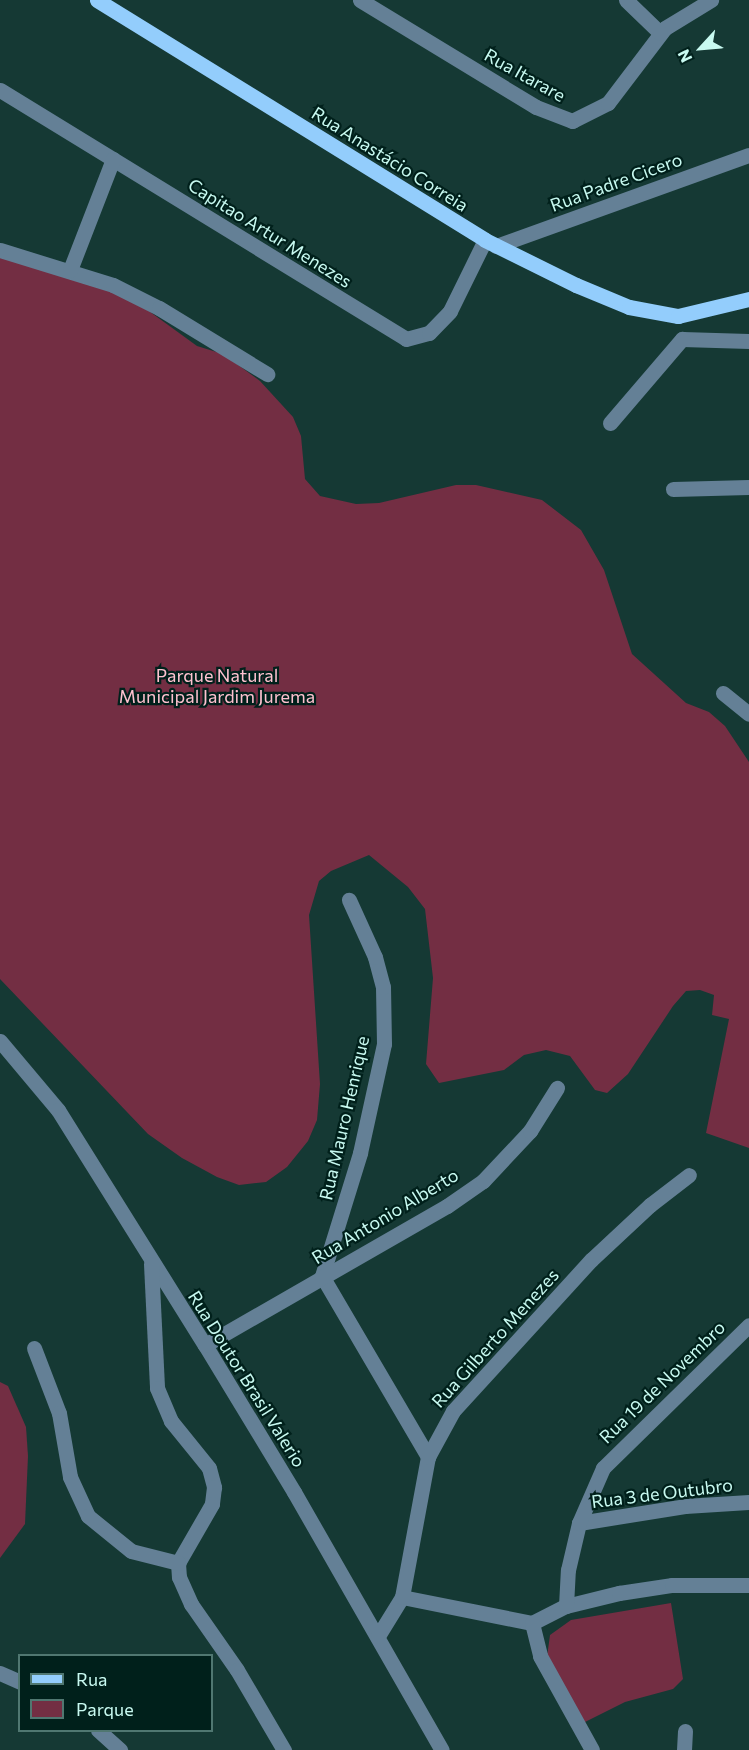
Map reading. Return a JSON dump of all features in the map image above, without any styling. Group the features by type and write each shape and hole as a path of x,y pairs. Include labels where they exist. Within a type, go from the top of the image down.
{"main road":[{"name":"Rua Anastácio Correia","path":"97,0 491,243 629,307 678,315 749,299"}],"street":[{"name":"Rua Itarare","path":"360,0 536,107 572,121 608,103 660,33 673,21 711,0"},
{"path":"626,0 660,33"},
{"name":"Capitao Artur Menezes","path":"0,90 406,339 429,333 450,311 491,243"},
{"name":"Rua Padre Cicero","path":"491,243 749,155"},
{"path":"70,270 113,159"},
{"path":"3,255 70,270 159,308 267,374"},
{"path":"678,315 682,339"},
{"path":"682,339 749,341"},
{"path":"610,423 682,339"},
{"path":"673,489 749,487"},
{"path":"723,693 749,714"},
{"name":"Rua Mauro Henrique","path":"322,1276 360,1153 384,1044 383,987 375,957 349,900"},
{"name":"Rua Doutor Brasil Valerio","path":"0,1041 58,1110 151,1264 205,1345 378,1636 442,1750"},
{"name":"Rua Antonio Alberto","path":"205,1345 447,1206 483,1181 530,1131 556,1088"},
{"name":"Rua Gilberto Menezes","path":"378,1636 402,1597 428,1457 453,1411 583,1269 651,1205 689,1175"},
{"path":"151,1264 157,1388 171,1420 209,1468 214,1487 212,1504 178,1563 178,1577 191,1604 237,1670 284,1750"},
{"path":"322,1276 428,1457"},
{"name":"Rua 19 de Novembro","path":"566,1606 568,1570 579,1523 594,1484 614,1454 749,1325"},
{"path":"34,1348 59,1413 70,1477 88,1516 131,1551 178,1563"},
{"name":"Rua 3 de Outubro","path":"579,1523 685,1506 749,1502"},
{"path":"402,1597 532,1623 566,1606 672,1585 749,1585"},
{"path":"532,1623 550,1677 592,1750"},
{"path":"0,1673 18,1681"},
{"path":"684,1750 685,1731"},
{"path":"99,1732 120,1750"}],"green space":[{"name":"Parque Natural Municipal Jardim Jurema","path":"0,255 120,290 197,346 223,354 260,381 293,417 301,436 305,479 320,496 356,504 379,503 456,485 476,485 542,500 581,530 604,570 632,654 686,703 709,712 725,726 749,762 749,1148 706,1133 729,1019 712,1015 714,995 700,990 686,991 673,1006 628,1074 607,1093 595,1090 570,1056 546,1050 524,1055 504,1070 439,1083 426,1064 433,978 425,909 408,887 369,855 331,871 319,881 309,915 320,1084 317,1120 308,1141 287,1167 266,1182 239,1185 217,1177 182,1158 148,1134 0,979"},
{"path":"0,1382 8,1386 26,1427 28,1456 25,1524 0,1558"},
{"path":"671,1603 683,1679 673,1689 625,1702 583,1723 547,1657 550,1635 571,1620"}]}
